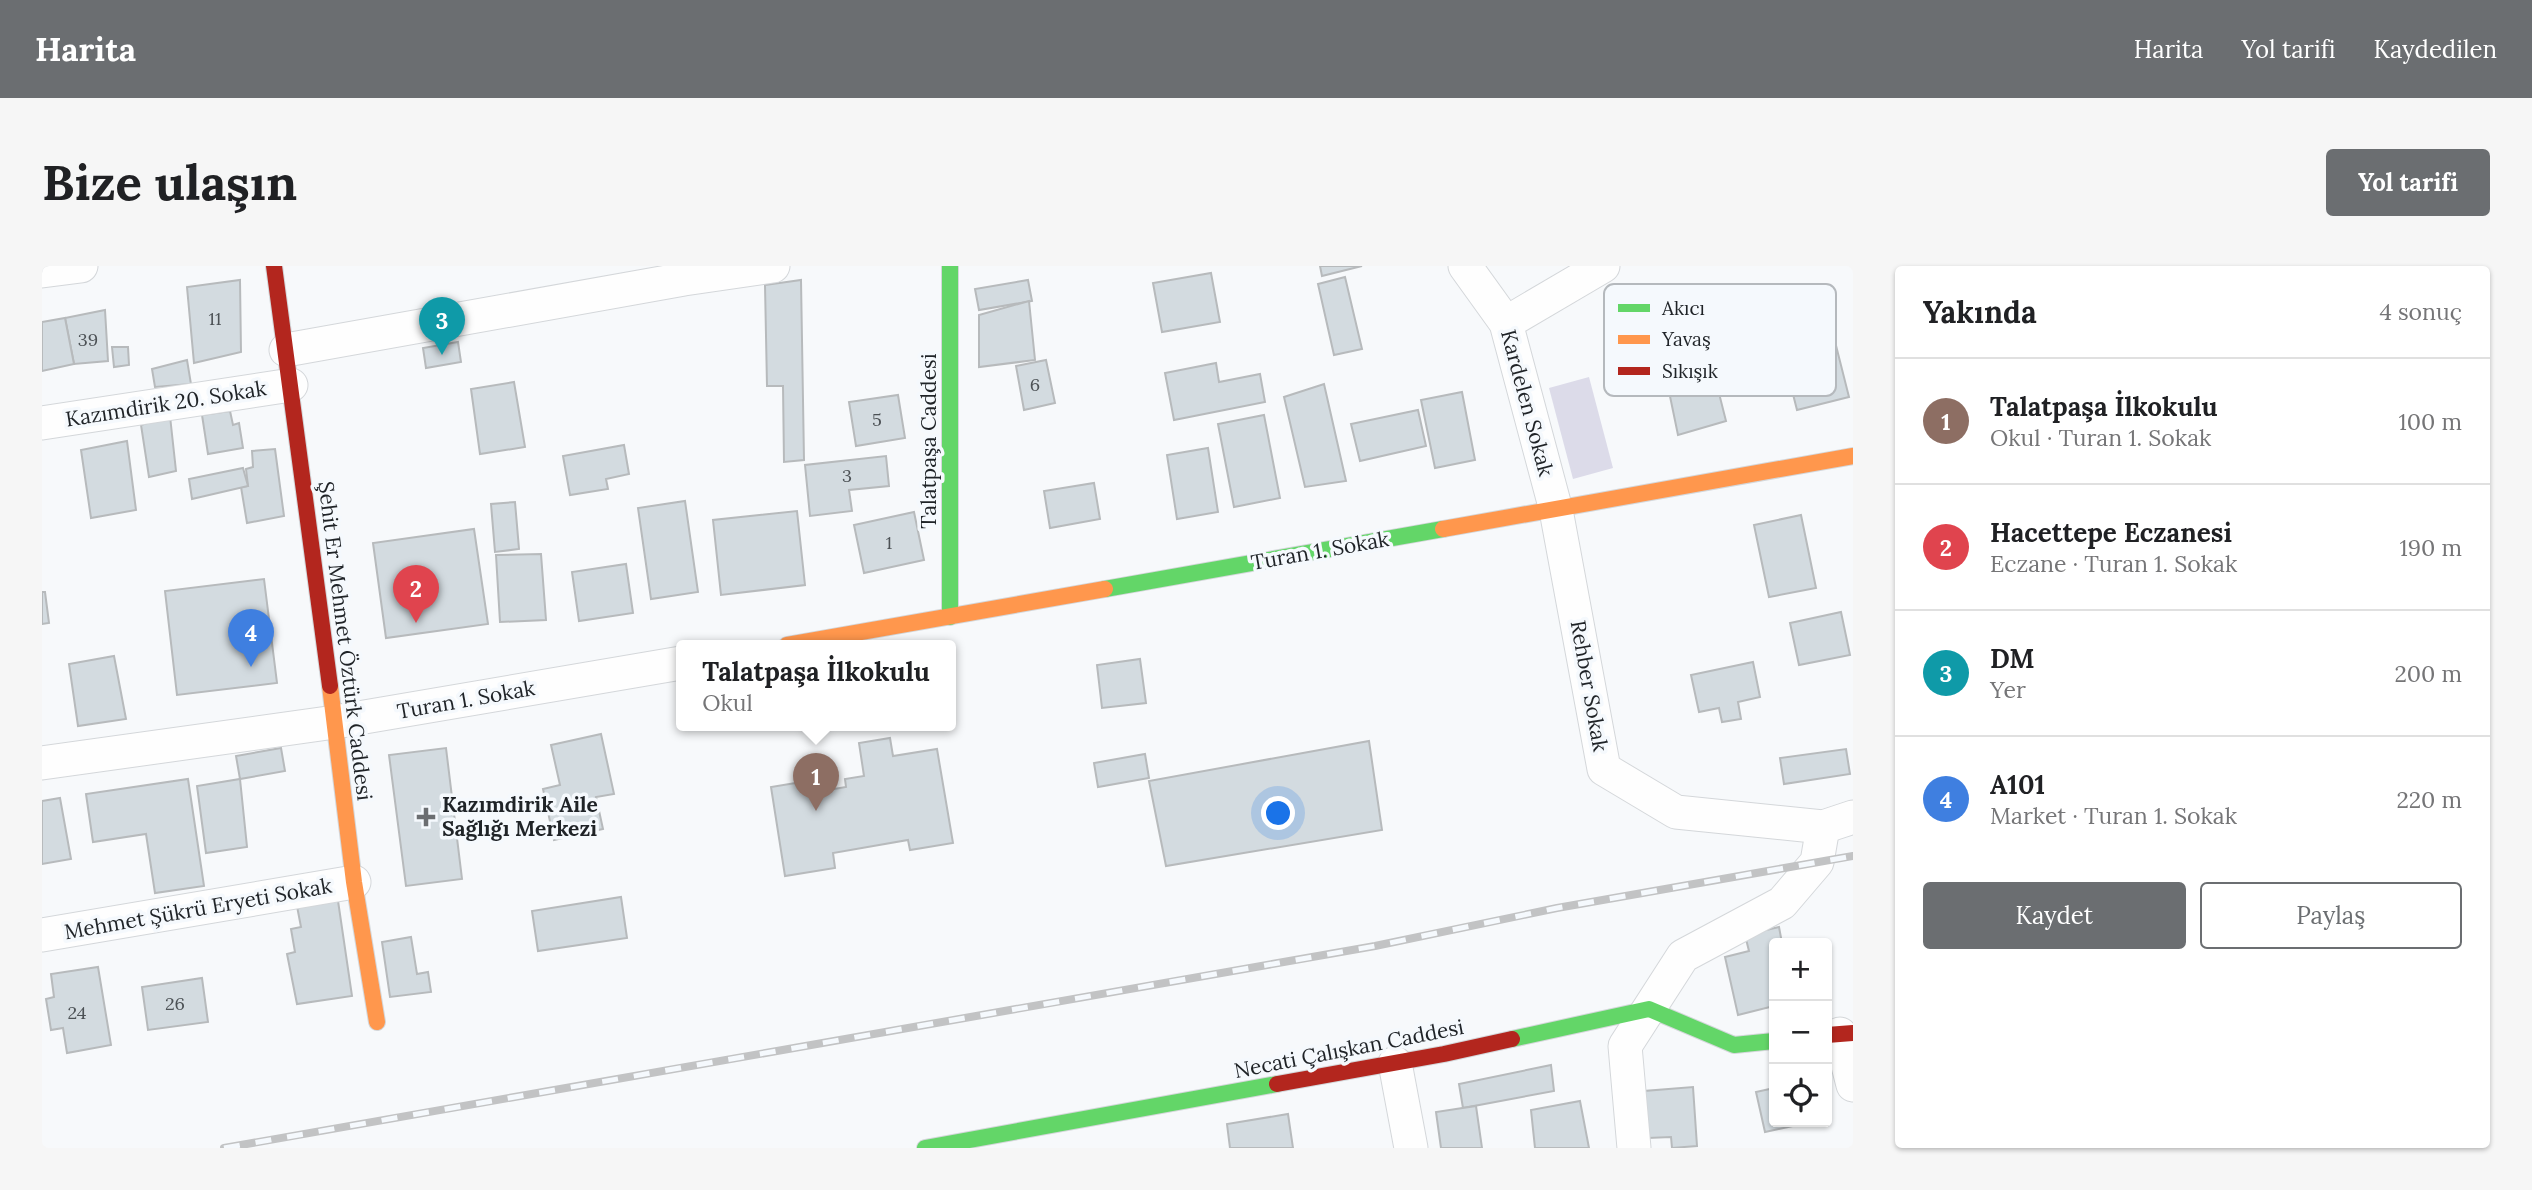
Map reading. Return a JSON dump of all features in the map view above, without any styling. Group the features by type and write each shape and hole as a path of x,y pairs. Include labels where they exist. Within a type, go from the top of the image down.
{"street":[{"path":"42,271 81,266"},
{"name":"Şehit Er Mehmet Öztürk Caddesi","path":"274,266 354,882 377,1022"},
{"path":"286,350 684,279 773,266"},
{"name":"Talatpaşa Caddesi","path":"950,266 950,617"},
{"name":"Kardelen Sokak","path":"1465,266 1506,323 1556,510"},
{"path":"1506,323 1603,266"},
{"name":"Kazımdirik 20. Sokak","path":"42,423 291,385"},
{"name":"Turan 1. Sokak","path":"816,640 1853,456"},
{"name":"Rehber Sokak","path":"1556,510 1596,769 1676,813 1838,822"},
{"name":"Turan 1. Sokak","path":"42,763 335,722 676,664"},
{"path":"1634,1148 1625,1046 1683,956 1782,903 1817,862 1838,822"},
{"name":"Mehmet Şükrü Eryeti Sokak","path":"42,935 354,882"},
{"path":"1649,1009 1734,1045 1769,1042"},
{"name":"Necati Çalışkan Caddesi","path":"925,1148 1395,1063 1649,1009"},
{"path":"1840,1034 1853,1085"},
{"path":"1395,1063 1410,1148"}],"shaded area":[{"path":"1589,377 1613,468 1573,479 1549,388"}],"building":[{"path":"1320,266 1362,266 1322,276"},
{"path":"1211,273 1220,322 1162,332 1153,283"},
{"path":"1345,277 1362,349 1334,355 1318,284"},
{"path":"240,280 241,352 194,363 187,287"},
{"path":"801,280 804,460 784,462 783,386 767,386 765,285"},
{"path":"1028,280 1032,301 979,310 975,289"},
{"path":"1029,301 1035,360 979,367 979,315"},
{"path":"105,310 108,361 74,364 65,318"},
{"path":"65,318 74,364 42,371 42,322"},
{"path":"458,342 461,362 426,368 423,348"},
{"path":"1836,345 1849,397 1797,410 1793,396 1836,396"},
{"path":"112,347 128,347 129,365 114,367"},
{"path":"187,360 191,384 155,387 152,369"},
{"path":"1046,360 1055,403 1024,410 1016,366"},
{"path":"1216,363 1219,382 1260,374 1265,402 1174,420 1165,373"},
{"path":"514,382 525,447 480,454 471,389"},
{"path":"1324,384 1346,481 1305,487 1284,397"},
{"path":"1462,392 1475,460 1435,468 1421,400"},
{"path":"898,395 905,438 856,446 849,402"},
{"path":"1670,396 1720,396 1726,421 1678,435"},
{"path":"1418,410 1426,446 1360,461 1351,424"},
{"path":"230,411 233,425 239,423 243,448 208,454 202,415"},
{"path":"1264,415 1280,498 1234,507 1218,424"},
{"path":"170,416 176,471 149,477 141,425"},
{"path":"127,441 136,510 91,518 81,450"},
{"path":"624,445 629,474 606,479 608,489 570,495 563,456"},
{"path":"1208,448 1218,512 1177,519 1167,455"},
{"path":"275,449 284,516 247,523 241,487 248,486 246,469 253,467 252,451"},
{"path":"886,456 889,486 849,490 852,511 810,516 805,465"},
{"path":"243,468 248,486 192,499 189,479"},
{"path":"1094,483 1100,519 1050,528 1044,491"},
{"path":"685,501 698,592 651,599 638,508"},
{"path":"515,502 519,549 495,552 491,504"},
{"path":"797,511 805,585 721,595 713,520"},
{"path":"914,512 924,560 864,573 854,525"},
{"path":"1801,515 1816,588 1769,597 1754,525"},
{"path":"474,529 488,624 386,638 373,543"},
{"path":"541,554 546,620 500,622 496,555"},
{"path":"626,564 633,613 579,621 572,572"},
{"path":"264,579 277,683 177,695 165,591"},
{"path":"42,592 45,592 49,623 42,624"},
{"path":"1841,612 1850,655 1799,665 1790,623"},
{"path":"114,656 126,719 78,726 69,664"},
{"path":"1140,659 1146,703 1102,708 1097,665"},
{"path":"1753,662 1760,697 1738,702 1741,719 1722,722 1719,708 1699,712 1691,675"},
{"path":"601,734 614,794 596,797 603,829 554,840 543,789 560,785 551,745"},
{"path":"890,738 893,756 937,749 953,843 910,850 908,840 833,853 835,868 785,876 771,787 820,779 822,791 846,787 845,779 864,776 859,743"},
{"path":"1369,741 1382,830 1166,866 1149,781"},
{"path":"281,748 285,771 240,779 236,756"},
{"name":"Kazımdirik Aile Sağlığı Merkezi","path":"446,748 462,879 406,886 389,755"},
{"path":"1846,749 1850,774 1784,784 1780,758"},
{"path":"1145,754 1149,778 1098,787 1094,763"},
{"path":"188,779 204,886 155,893 146,834 93,842 86,794"},
{"path":"240,779 247,847 206,853 197,786"},
{"path":"60,798 71,859 42,864 42,801"},
{"path":"337,894 352,996 297,1004 287,954 295,952 291,929 301,927 296,901"},
{"path":"621,897 627,938 538,951 532,911"},
{"path":"1779,927 1781,938 1769,938 1769,1007 1738,1015 1725,957 1749,951 1745,935"},
{"path":"411,937 417,974 428,972 431,992 390,997 382,942"},
{"path":"98,967 111,1045 67,1053 63,1028 51,1030 46,999 54,997 51,974"},
{"path":"202,978 208,1022 148,1030 142,987"},
{"path":"1551,1065 1554,1091 1463,1108 1459,1084"},
{"path":"1693,1087 1697,1146 1672,1148 1671,1137 1648,1138 1644,1091"},
{"path":"1769,1089 1769,1127 1788,1127 1765,1132 1756,1092"},
{"path":"1580,1101 1589,1148 1535,1148 1531,1110"},
{"path":"1476,1106 1482,1148 1441,1148 1436,1112"},
{"path":"1288,1114 1293,1148 1230,1148 1227,1124"}],"railway":[{"path":"224,1148 1375,946 1557,908 1853,856"}],"traffic: fast":[{"path":"950,266 950,617"},
{"path":"1105,589 1443,529"},
{"path":"1512,1039 1649,1009 1734,1045 1769,1042"},
{"path":"925,1148 1277,1084"}],"traffic: slow":[{"path":"1443,529 1853,456"},
{"path":"815,640 1105,589"},
{"path":"330,686 354,882 377,1022"}],"traffic: jam":[{"path":"274,266 330,686"},
{"path":"1832,1035 1853,1033"},
{"path":"1277,1084 1512,1039"}],"place":[{"name":"DM","path":"442,355"},
{"name":"Hacettepe Eczanesi","path":"416,623"},
{"name":"A101","path":"251,667"},
{"name":"Talatpaşa İlkokulu","path":"816,811"},
{"name":"Kazımdirik Aile Sağlığı Merkezi","path":"426,817"}]}
